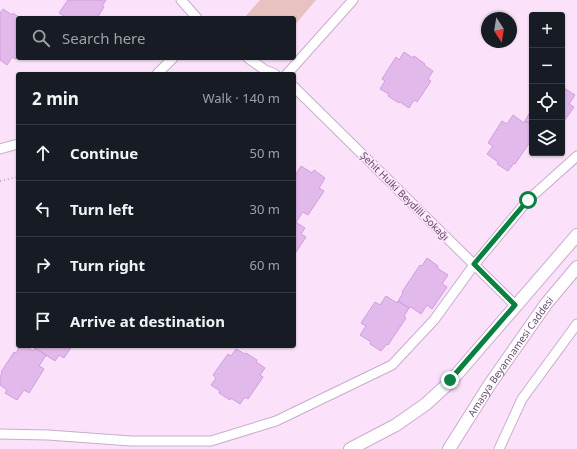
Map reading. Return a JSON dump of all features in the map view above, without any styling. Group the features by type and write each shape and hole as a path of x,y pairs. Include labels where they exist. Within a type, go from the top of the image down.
{"main road":[{"path":"350,449 396,426 426,404 450,380 577,235"},
{"name":"Amasya Beyannamesi Caddesi","path":"449,449 490,384 546,304 577,267"}],"street":[{"path":"181,0 195,16"},
{"path":"289,72 353,0"},
{"path":"159,72 171,60"},
{"path":"251,60 270,72"},
{"name":"Şehit Hulki Beydilli Sokağı","path":"296,89 515,305"},
{"path":"0,148 16,144"},
{"path":"0,434 132,441 211,441 276,421 392,365 434,320 474,264 528,200 577,156"},
{"path":"499,449 522,399 577,324"}],"path":[{"path":"0,181 16,177"}],"shaded area":[{"path":"260,0 316,0 296,24 296,16 246,16"}],"building":[{"path":"68,0 106,0 102,6 104,7 98,16 64,16 59,13"},
{"path":"3,9 12,15 13,13 17,16 16,59 12,57 7,65 0,60 0,13"},
{"path":"404,52 413,58 414,56 433,71 428,79 431,81 417,102 414,100 409,108 388,96 389,94 380,89 385,81 382,79 396,57 399,60"},
{"path":"565,89 575,95 569,104 574,107 565,120"},
{"path":"529,114 529,123 525,121"},
{"path":"513,115 524,123 525,121 529,123 529,143 515,164 514,163 508,171 497,164 498,162 487,154 493,146 488,143 502,121 507,124"},
{"path":"301,166 312,173 314,170 325,178 319,188 324,191 308,215 303,212 296,222 296,174"},
{"path":"296,222 305,228 301,234 306,237 296,252"},
{"path":"427,258 438,266 437,268 448,275 442,284 447,287 432,309 427,305 421,314 398,301 403,293 402,292 420,265 422,266"},
{"path":"386,296 409,308 404,316 406,318 388,345 387,344 381,351 360,335 366,326 361,323 375,302 380,305"},
{"path":"19,348 29,348 33,351 35,348 46,355 39,366 44,369 29,393 24,390 17,400 5,393 7,390 0,385 1,372 14,352 16,353"},
{"path":"35,348 71,348 64,358 59,355 55,361"},
{"path":"236,349 257,360 256,362 265,368 260,375 263,377 248,399 245,397 240,404 219,393 220,391 211,385 216,378 213,375 228,354 231,356"}],"route":[{"path":"450,380 515,305 474,264 528,200"}]}
